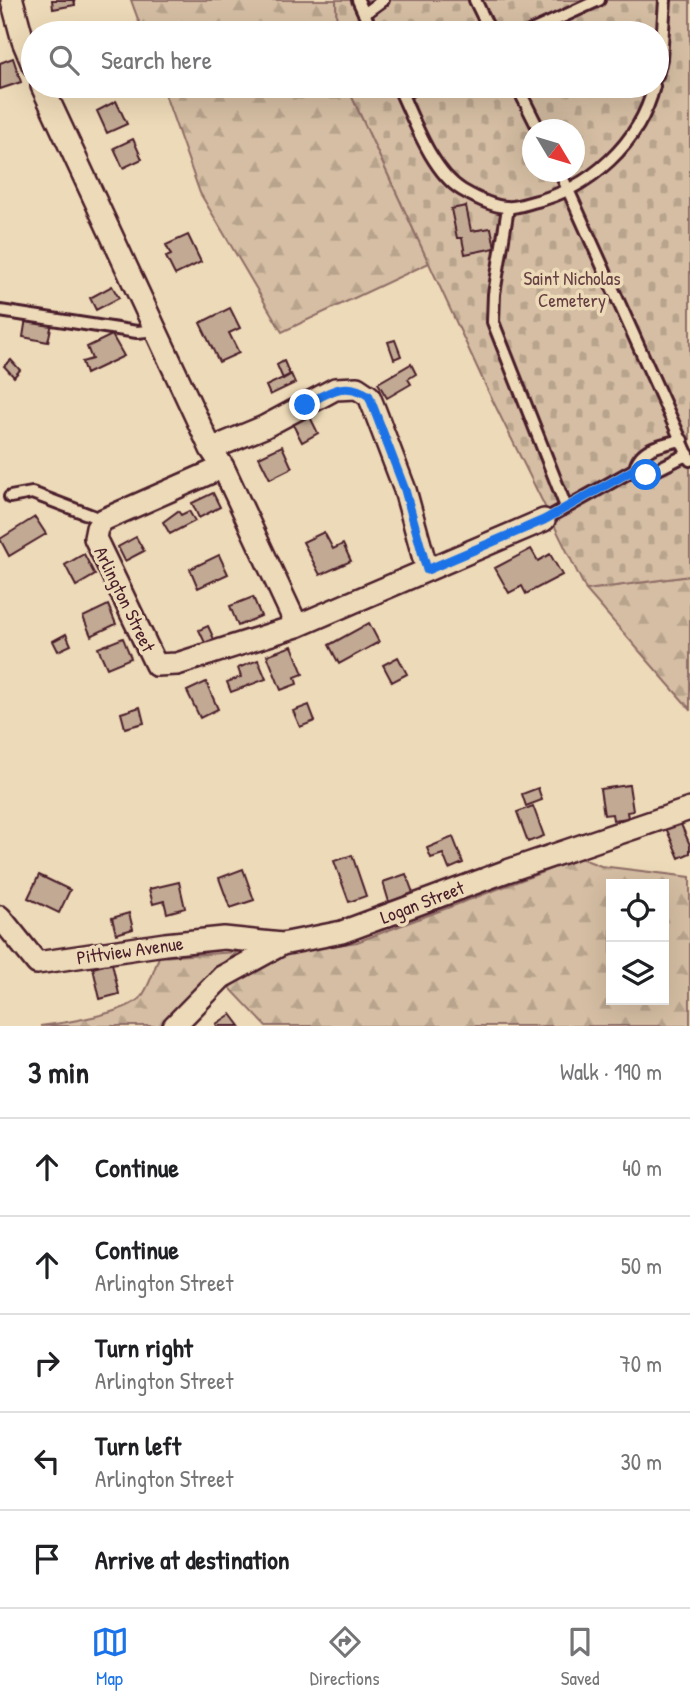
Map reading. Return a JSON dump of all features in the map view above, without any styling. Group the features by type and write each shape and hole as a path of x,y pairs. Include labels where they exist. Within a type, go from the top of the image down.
{"street":[{"path":"12,0 21,34"},
{"path":"48,98 211,449 223,467 297,626"},
{"path":"211,449 264,427 335,389 357,388 369,396 375,411 405,490 427,570"},
{"name":"Arlington Street","path":"223,467 103,520 97,528 95,538 156,665 177,664 297,626 544,520"},
{"name":"Logan Street","path":"174,1026 222,977 282,944 342,932 507,870 690,809"},
{"name":"Pittview Avenue","path":"0,917 37,963 165,943 224,938 282,944"}],"lane":[{"path":"358,0 367,21"},
{"path":"364,14 383,0"},
{"path":"475,0 485,21"},
{"path":"553,21 598,0"},
{"path":"664,21 665,0"},
{"path":"404,98 427,148 443,171 460,188 494,205 508,208 569,190 615,157 636,130 651,98"},
{"path":"523,98 534,119"},
{"path":"565,182 689,457 646,475 635,469"},
{"path":"508,208 494,294 494,322 566,507"},
{"path":"0,311 137,332 157,330"},
{"path":"635,469 636,462 643,453 654,447 682,440"},
{"path":"544,520 635,469"},
{"path":"10,497 32,493 103,520"}],"green space":[{"path":"131,0 336,0 337,21 139,21"},
{"name":"Saint Nicholas Cemetery","path":"336,0 690,0 690,576 586,590 489,393 353,98 669,98 669,21 337,21"},
{"path":"166,98 353,98 429,263 282,332 200,193"},
{"path":"690,576 690,709 586,590"},
{"path":"580,858 601,866 690,877 690,1026 266,1026 229,987 279,954 357,942"},
{"path":"237,952 213,971 163,1026 40,1026 93,1017 133,1003 146,989 159,957"}],"building":[{"path":"52,0 74,0 75,5 53,9"},
{"path":"13,58 21,82 0,89 0,63"},
{"path":"116,101 127,124 107,133 97,111"},
{"path":"133,139 142,159 123,168 114,148"},
{"path":"466,206 471,231 491,228 495,248 465,254 462,238 457,238 451,209"},
{"path":"188,235 201,262 175,275 166,257 171,255 166,245"},
{"path":"112,286 119,298 96,310 90,298"},
{"path":"230,308 240,328 229,333 239,353 219,362 200,323"},
{"path":"26,318 52,323 48,342 23,337"},
{"path":"112,335 124,356 86,374 82,362 92,359 87,347"},
{"path":"395,340 401,356 394,359 388,342"},
{"path":"11,360 20,370 14,377 4,366"},
{"path":"284,361 290,375 283,379 277,365"},
{"path":"411,364 416,374 408,379 411,384 387,398 378,383"},
{"path":"291,374 295,383 270,395 266,386"},
{"path":"309,415 318,433 302,442 292,423"},
{"path":"282,446 292,468 270,479 259,457"},
{"path":"213,493 220,507 199,518 192,503"},
{"path":"178,511 181,515 189,511 195,521 170,534 163,522"},
{"path":"35,517 46,534 9,556 0,539"},
{"path":"324,532 333,549 343,544 351,561 320,575 303,542"},
{"path":"136,537 144,551 125,561 118,547"},
{"path":"531,549 538,561 550,554 562,575 526,594 522,586 509,593 495,568"},
{"path":"84,554 95,575 76,586 65,565"},
{"path":"219,555 228,574 198,588 190,569"},
{"path":"253,597 261,616 238,626 230,606"},
{"path":"108,605 116,624 91,636 83,617"},
{"path":"369,623 379,642 339,664 329,645"},
{"path":"208,626 214,639 205,643 199,630"},
{"path":"66,634 71,645 58,651 53,641"},
{"path":"123,638 131,658 107,668 98,648"},
{"path":"292,646 303,674 295,677 297,684 281,690 267,655"},
{"path":"398,657 407,674 392,682 383,665"},
{"path":"258,660 266,679 231,692 227,682 241,677 238,668"},
{"path":"206,682 218,709 200,718 187,691"},
{"path":"309,705 315,721 300,727 293,711"},
{"path":"140,707 144,723 125,728 121,713"},
{"path":"629,785 633,811 627,812 628,818 613,820 612,814 604,815 600,789"},
{"path":"538,788 542,800 526,806 522,794"},
{"path":"533,806 544,836 528,842 517,812"},
{"path":"680,822 690,845 690,853 679,858 666,828"},
{"path":"453,837 463,863 449,869 443,854 431,858 427,848"},
{"path":"352,855 366,896 349,902 334,861"},
{"path":"243,869 254,900 230,908 219,878"},
{"path":"406,874 413,893 389,902 383,882"},
{"path":"39,875 70,890 59,913 28,898"},
{"path":"179,882 185,908 167,913 164,901 153,904 149,889"},
{"path":"129,913 133,929 116,934 112,918"},
{"path":"112,963 119,994 100,999 93,968"},
{"path":"231,1014 240,1026 217,1026 216,1024"}],"route":[{"path":"305,405 335,389 357,388 369,396 405,490 427,570 544,520 635,469 646,475"}]}
